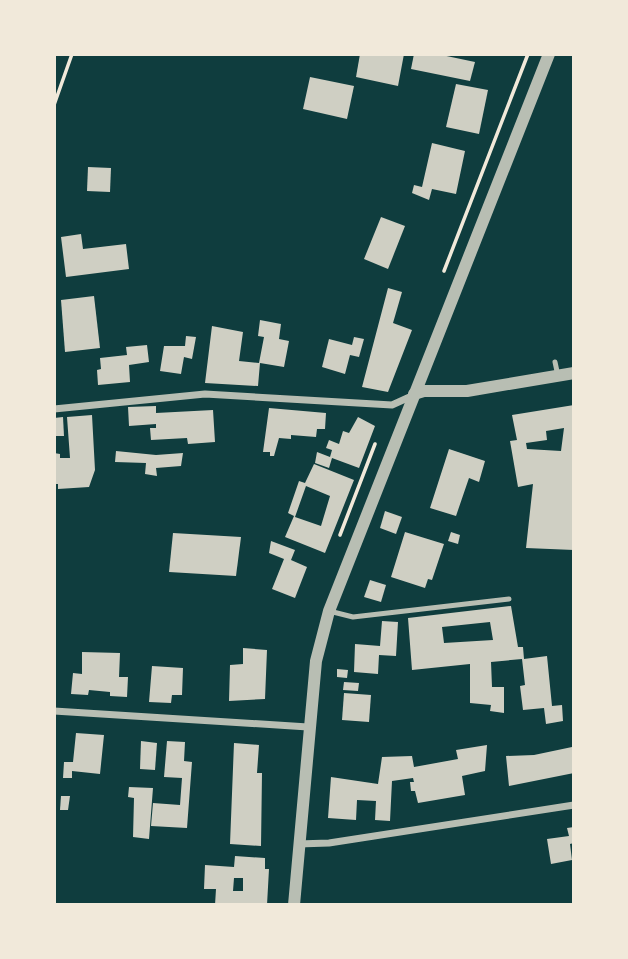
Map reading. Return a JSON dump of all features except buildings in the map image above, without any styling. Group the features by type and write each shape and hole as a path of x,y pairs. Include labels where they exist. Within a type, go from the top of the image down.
{"street":[{"path":"295,905 308,727 316,661 329,611 549,54"},
{"path":"54,409 205,394 392,405 424,391 467,391 574,373"},
{"path":"54,711 308,727"},
{"path":"298,844 329,843 574,805"}],"lane":[{"path":"555,362 558,376"},
{"path":"329,611 353,617 509,599"},
{"path":"329,843 329,853"}],"path":[{"path":"54,105 72,54"}]}
